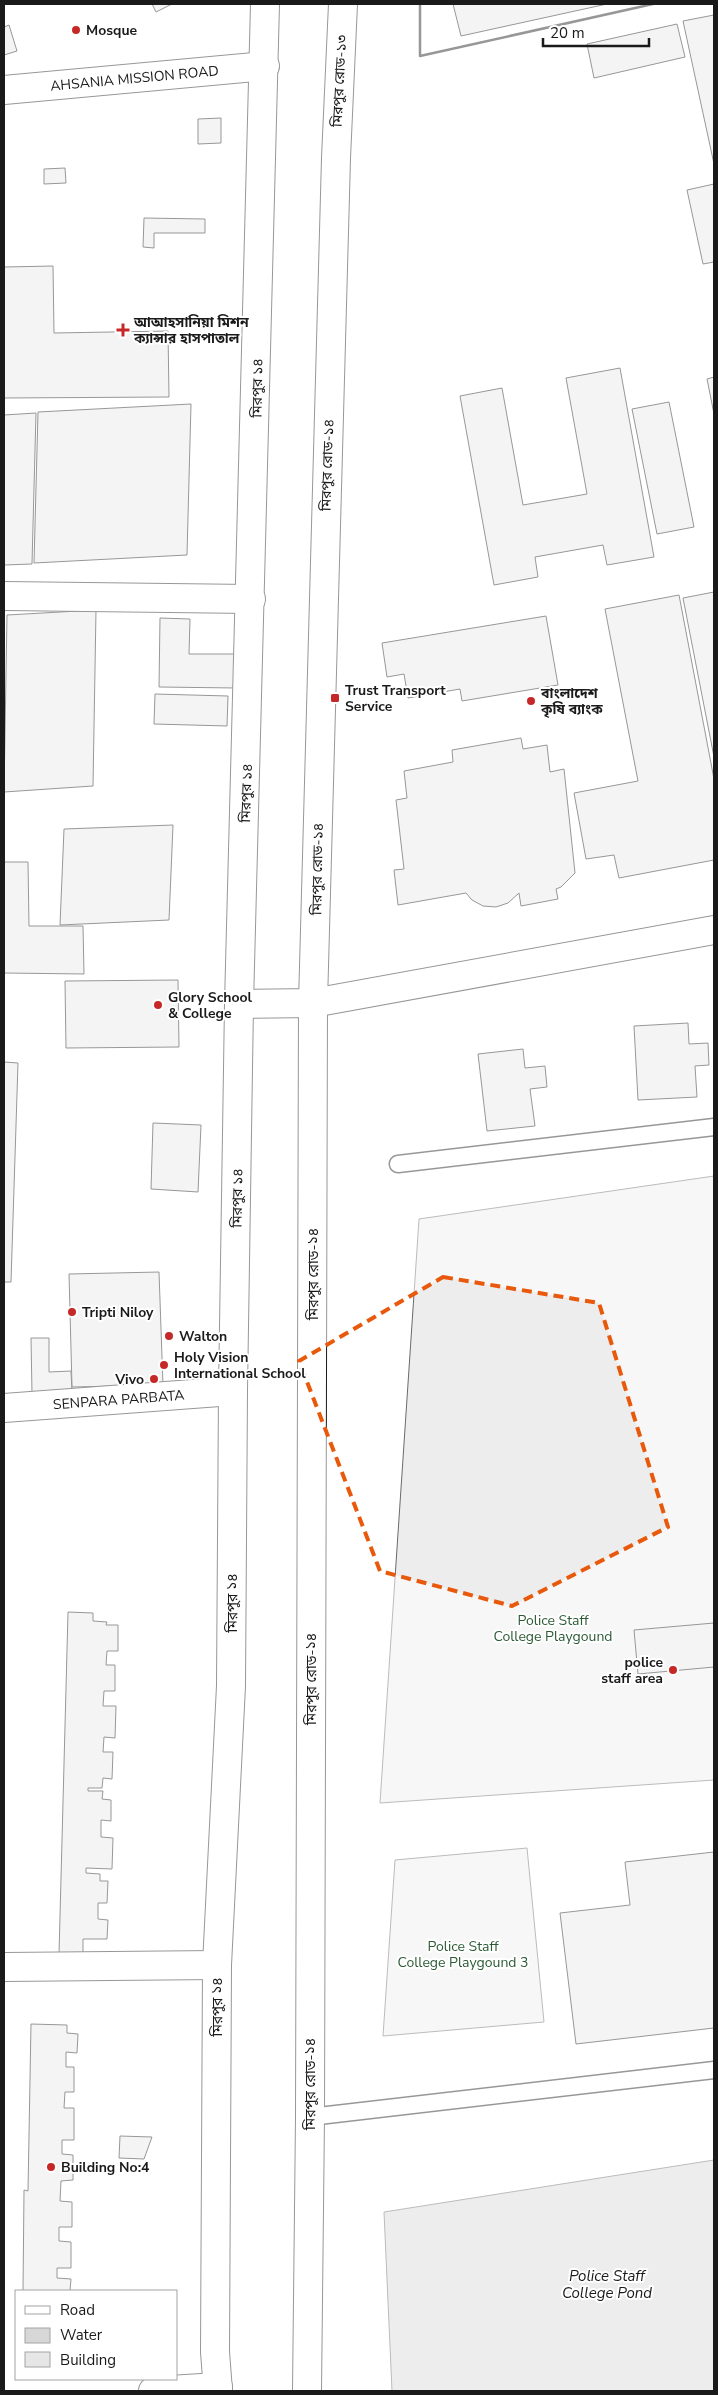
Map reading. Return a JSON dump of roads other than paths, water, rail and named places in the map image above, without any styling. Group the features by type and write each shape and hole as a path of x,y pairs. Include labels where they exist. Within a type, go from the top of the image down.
{"main road":[{"name":"মিরপুর ১৪","path":"218,2389 215,2352 217,1965 231,1686 239,1004 265,66 265,4"},
{"name":"মিরপুর রোড-১৩","path":"336,158 342,4"},
{"name":"AHSANIA MISSION ROAD","path":"4,90 265,66"},
{"name":"মিরপুর রোড-১৪","path":"307,2391 310,2117 314,1003 336,158"},
{"path":"4,596 251,599"},
{"path":"239,1004 314,1003 714,930"},
{"name":"SENPARA PARBATA","path":"4,1408 233,1391"},
{"path":"4,1967 217,1965"},
{"path":"152,2391 218,2389"}],"lane":[{"path":"398,1164 714,1127"},
{"path":"310,2117 714,2070"}],"water":[{"name":"Police Staff College Pond","path":"714,2160 714,2391 392,2391 384,2212"}],"place":[{"name":"Mosque","path":"76,30"},
{"name":"আআহসানিয়া মিশন ক্যান্সার হাসপাতাল","path":"123,330"},
{"name":"Trust Transport Service","path":"335,698"},
{"name":"বাংলাদেশ কৃষি ব্যাংক","path":"531,701"},
{"name":"Glory School & College","path":"158,1005"},
{"name":"Tripti Niloy","path":"72,1312"},
{"name":"Walton","path":"169,1336"},
{"name":"Holy Vision International School","path":"164,1365"},
{"name":"Vivo","path":"154,1379"},
{"name":"police staff area","path":"673,1670"},
{"name":"Building No:4","path":"51,2167"}],"park label":[{"name":"Police Staff College Playgound","path":"553,1628"},
{"name":"Police Staff College Playgound 3","path":"463,1954"}]}
